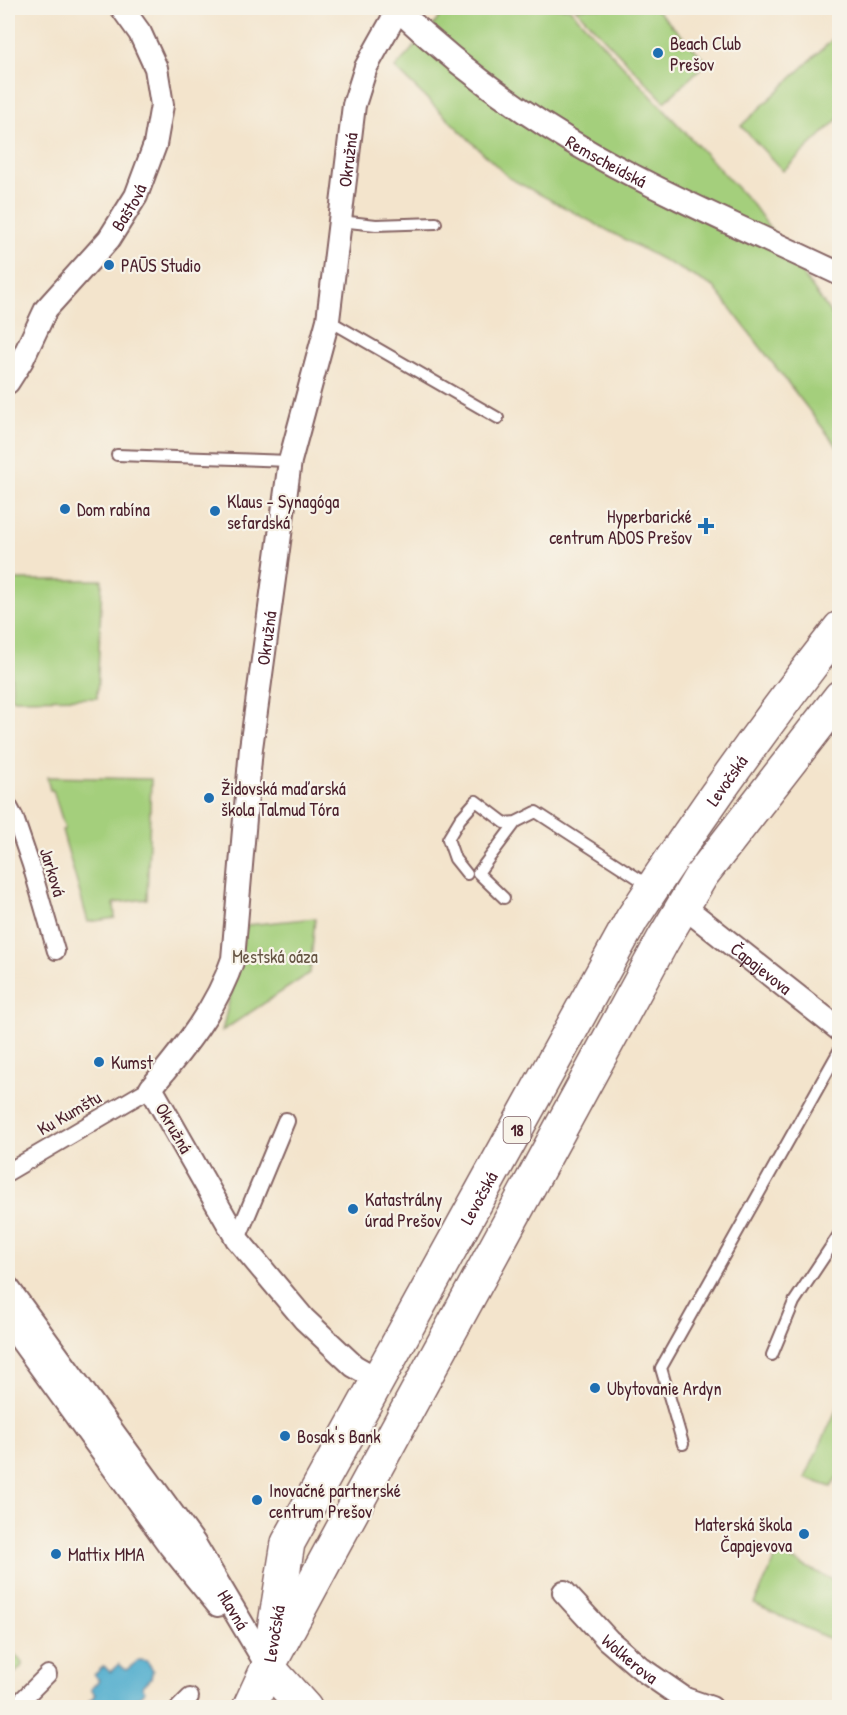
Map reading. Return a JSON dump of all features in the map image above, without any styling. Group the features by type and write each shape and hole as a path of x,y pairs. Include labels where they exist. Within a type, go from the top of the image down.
{"main road":[{"name":"Levočská","path":"268,1667 288,1543 632,919 673,855 756,738 840,628"},
{"name":"Levočská","path":"268,1667 683,906 701,876 774,779 840,697"},
{"name":"18","path":"249,1707 268,1667"},
{"path":"268,1667 305,1707"}],"street":[{"name":"Baštová","path":"8,382 22,360 46,309 115,231 136,196 155,145 162,105 156,68 140,33 122,8"},
{"name":"Okružná","path":"379,1380 354,1366 304,1319 237,1239 151,1088 186,1046 225,984 233,959 251,748 290,461 328,321 354,105 366,67 398,8"},
{"name":"Remscheidská","path":"398,8 463,66 521,109 593,154 840,274"},
{"name":"Jarková","path":"8,805 32,865 56,951"},
{"name":"Čapajevova","path":"683,906 840,1030"},
{"name":"Ku Kumštu","path":"8,1172 151,1088"},
{"path":"237,1239 286,1121"},
{"name":"Hlavná","path":"8,1288 194,1543 268,1667"},
{"name":"Hlavná","path":"8,1322 170,1546 268,1667"},
{"name":"Wolkerova","path":"564,1592 608,1640 643,1670 685,1699 711,1707"},
{"path":"14,1707 48,1674"}],"lane":[{"path":"340,221 376,225 436,223"},
{"path":"328,321 498,418"},
{"path":"117,455 290,461"},
{"path":"467,874 455,859 448,839 460,819 476,801 505,823 516,822 536,812 653,888"},
{"path":"504,898 478,873 516,822"},
{"path":"684,1444 661,1368 840,1049"},
{"path":"772,1355 794,1302 840,1233"}],"green space":[{"path":"446,8 569,8 754,206 839,325 839,449 714,287 509,178 395,68"},
{"name":"Beach Club Prešov","path":"575,8 655,8 707,62 665,102"},
{"path":"839,33 839,118 783,171 741,126"},
{"path":"9,580 102,580 97,698 12,699"},
{"path":"47,777 151,779 147,899 114,903 115,918 88,922 62,830 65,829"},
{"name":"Mestská oáza","path":"315,918 310,973 222,1031 247,925"},
{"path":"839,1404 839,1475 831,1487 805,1478"},
{"path":"778,1553 839,1583 839,1643 754,1604"},
{"path":"8,1647 22,1662 22,1666 8,1680"}],"water":[{"path":"139,1660 147,1661 153,1670 151,1678 142,1687 145,1691 136,1700 141,1705 138,1707 83,1707 95,1695 91,1689 99,1680 94,1675 104,1666 110,1672 119,1664 126,1670"}],"place":[{"name":"Beach Club Prešov","path":"658,53"},
{"name":"PAŪS Studio","path":"109,265"},
{"name":"Dom rabína","path":"65,509"},
{"name":"Klaus - Synagóga sefardská","path":"215,511"},
{"name":"Hyperbarické centrum ADOS Prešov","path":"706,526"},
{"name":"Židovská maďarská škola Talmud Tóra","path":"209,798"},
{"name":"Kumst","path":"99,1062"},
{"name":"Katastrálny úrad Prešov","path":"353,1209"},
{"name":"Ubytovanie Ardyn","path":"595,1388"},
{"name":"Bosak's Bank","path":"285,1436"},
{"name":"Inovačné partnerské centrum Prešov","path":"257,1500"},
{"name":"Materská škola Čapajevova","path":"804,1534"},
{"name":"Mattix MMA","path":"56,1554"}]}
